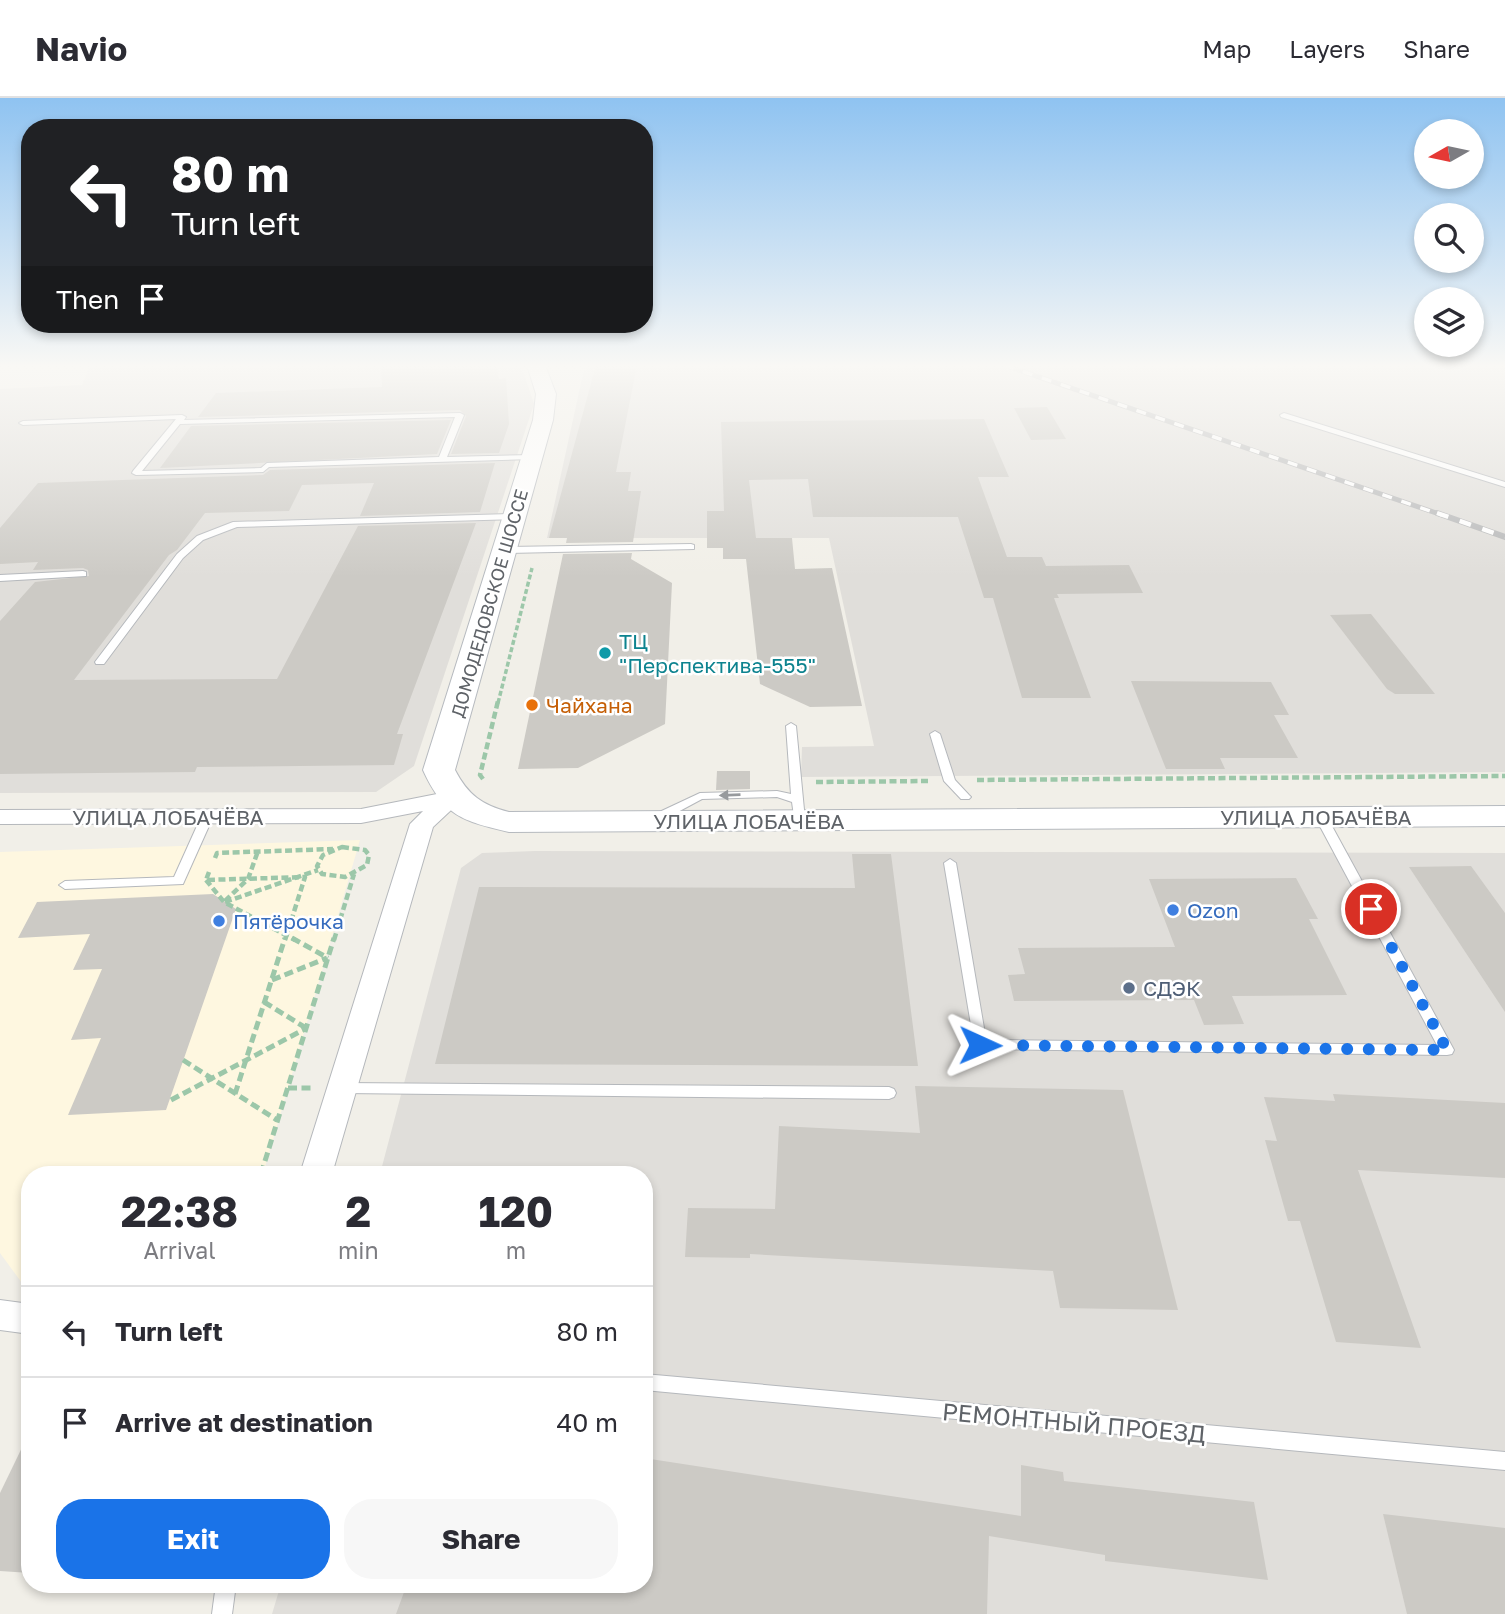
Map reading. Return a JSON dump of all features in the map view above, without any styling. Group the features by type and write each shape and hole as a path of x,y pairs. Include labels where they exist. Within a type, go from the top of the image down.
{"main road":[{"name":"ДОМОДЕДОВСКОЕ ШОССЕ","path":"452,798 439,769 538,436"},
{"name":"УЛИЦА ЛОБАЧЁВА","path":"452,798 475,814 509,822 651,821 798,810 1321,817 1505,816"}],"street":[{"name":"УЛИЦА ЛОБАЧЁВА","path":"0,817 362,816 452,798"},
{"path":"318,1166 422,824 452,798"},
{"path":"0,1315 21,1318"}],"lane":[{"path":"166,436 136,473 263,470 267,465 532,457"},
{"path":"442,460 452,436"},
{"path":"1350,436 1505,485"},
{"path":"100,662 180,556 200,538 236,524 514,517"},
{"path":"505,550 691,547"},
{"path":"0,578 83,574"},
{"path":"791,726 798,810"},
{"path":"936,734 950,781 965,797"},
{"path":"65,885 179,881 207,817"},
{"path":"950,863 980,1045 1447,1050 1321,817"},
{"path":"342,1088 889,1093"},
{"name":"РЕМОНТНЫЙ ПРОЕЗД","path":"653,1383 1505,1461"},
{"path":"222,1614 225,1593"}],"path":[{"path":"488,783 480,775 536,550"},
{"path":"796,782 1505,776"},
{"path":"206,880 217,853 351,846 365,850 369,855 367,865 354,874 336,877 318,870 305,877 224,902"},
{"path":"318,870 318,861 333,849"},
{"path":"224,902 248,879 258,851"},
{"path":"263,1166 354,874"},
{"path":"206,880 305,877"},
{"path":"235,1094 305,877"},
{"path":"206,880 224,902 328,958"},
{"path":"272,980 328,958"},
{"path":"264,1002 306,1028"},
{"path":"171,1100 306,1028"},
{"path":"183,1060 277,1120"}],"shaded area":[{"path":"0,436 523,436 414,766 376,792 0,793"},
{"path":"569,436 1505,436 1505,772 801,777 802,747 874,746 829,538 547,538"},
{"path":"360,840 265,1166 21,1166 21,1282 0,1253 0,852"},
{"path":"482,853 1505,853 1505,1614 272,1614 278,1593 653,1593 653,1166 382,1166 461,868"}],"building":[{"path":"184,436 445,436 437,454 160,468"},
{"path":"458,436 505,436 499,453 451,454"},
{"path":"577,436 623,436 616,472 631,472 628,491 641,491 633,542 566,543 567,538 549,538"},
{"path":"721,436 991,436 1009,477 978,477 1007,557 1042,557 1046,566 1129,565 1143,593 1057,594 1059,598 1054,598 1091,698 1022,698 993,598 984,598 958,517 813,517 808,479 749,480 756,538 792,538 795,569 832,568 862,706 810,707 760,684 746,559 723,559 723,548 707,548 707,511 724,511"},
{"path":"1029,436 1064,436 1066,439 1031,440"},
{"path":"495,463 480,512 360,516 374,483 302,485 289,511 205,513 177,550 169,555 74,680 277,679 358,526 476,523 397,734 403,734 394,765 197,767 195,772 0,774 0,621 35,582 89,576 88,570 83,568 33,570 38,562 0,564 0,528 38,483 263,475 270,470"},
{"name":"ТЦ \"Перспектива-555\"","path":"632,553 631,559 672,583 665,724 578,768 518,769 563,554"},
{"path":"1371,614 1435,694 1395,694 1387,689 1330,615"},
{"path":"1131,681 1271,682 1289,715 1274,715 1298,758 1220,758 1225,769 1166,769"},
{"path":"717,771 750,771 750,789 716,790"},
{"path":"852,854 891,854 918,1066 435,1064 479,887 855,888"},
{"path":"1471,866 1505,913 1505,1012 1409,867"},
{"path":"1296,878 1318,919 1309,919 1347,995 1232,996 1244,1024 1204,1025 1194,1000 1014,1001 1008,975 1025,974 1018,948 1175,947 1149,879"},
{"path":"213,894 236,909 166,1110 68,1115 101,1038 71,1040 102,969 73,970 90,934 18,938 37,902"},
{"path":"915,1086 1123,1090 1178,1310 1060,1308 1053,1271 750,1254 750,1258 685,1257 688,1208 775,1209 779,1126 920,1133"},
{"path":"1333,1094 1505,1103 1505,1178 1358,1170 1421,1348 1336,1342 1300,1221 1288,1221 1265,1140 1277,1141 1264,1097 1335,1101"},
{"path":"21,1450 21,1572 0,1571 0,1493"},
{"path":"653,1459 1021,1516 1021,1465 1063,1472 1064,1481 1254,1502 1268,1580 1105,1561 1105,1555 989,1536 987,1614 396,1614 404,1593 653,1593"},
{"path":"1383,1514 1505,1528 1505,1614 1407,1614"}],"railway":[{"path":"1211,436 1442,515"},
{"path":"1437,513 1505,537"}],"place":[{"name":"ТЦ \"Перспектива-555\"","path":"605,653"},
{"name":"Чайхана","path":"532,705"},
{"name":"Ozon","path":"1173,910"},
{"name":"Пятёрочка","path":"219,921"},
{"name":"СДЭК","path":"1129,988"}],"route":[{"path":"980,1045 1447,1050 1371,909"}]}
